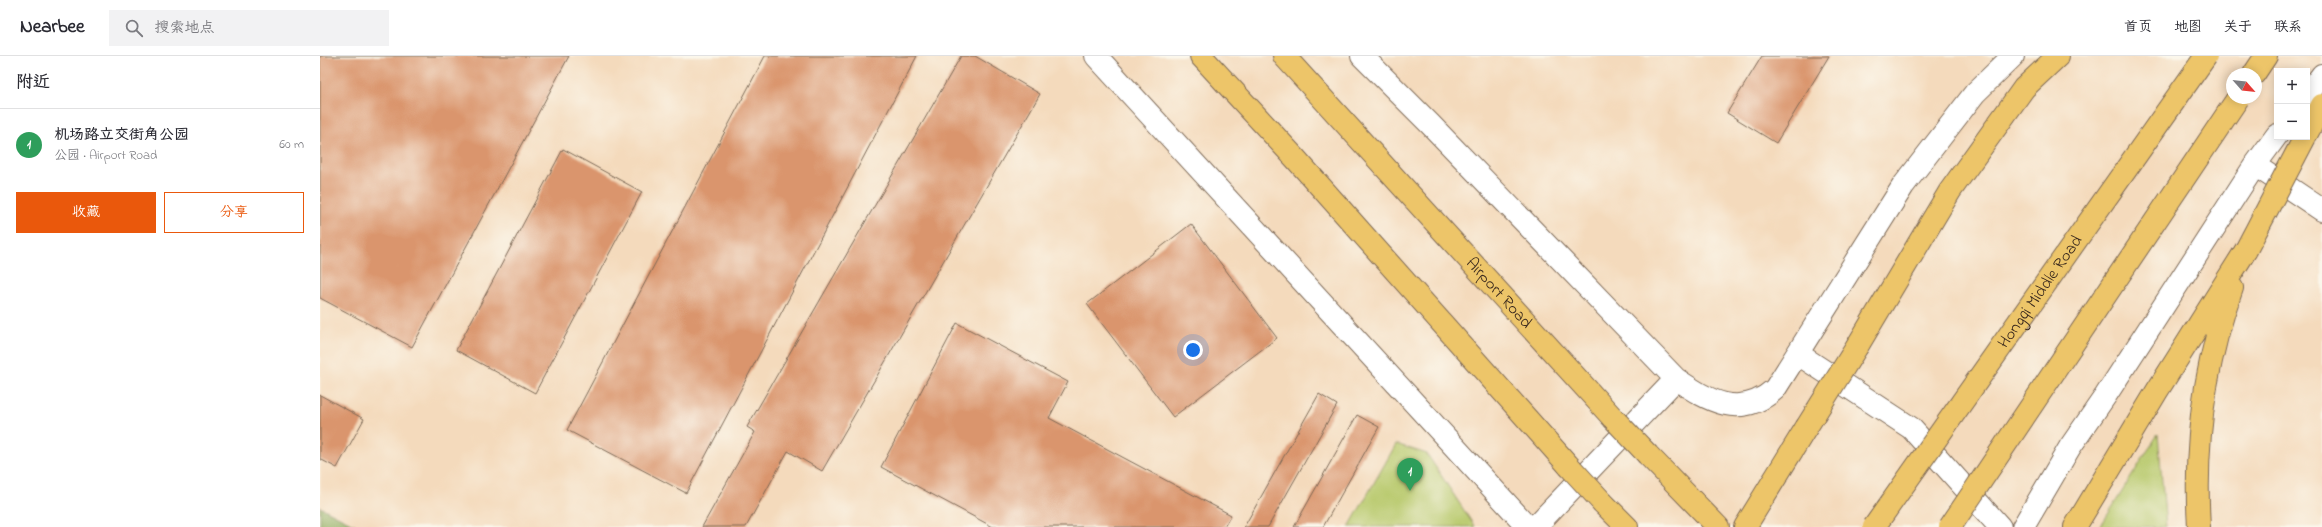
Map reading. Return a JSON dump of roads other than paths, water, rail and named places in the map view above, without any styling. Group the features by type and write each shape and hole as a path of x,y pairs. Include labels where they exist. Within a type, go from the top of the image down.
{"main road":[{"path":"1201,56 1300,163 1569,466 1627,527"},
{"name":"Airport Road","path":"1284,56 1613,418 1718,527"},
{"path":"1745,527 1858,345 1950,191 2020,93 2058,56"},
{"name":"Hongqi Middle Road","path":"1874,527 2206,56"},
{"path":"2258,68 2266,56"},
{"path":"1950,527 2234,104"},
{"path":"2310,128 2322,105"},
{"path":"2076,527 2157,391 2246,250 2303,140"},
{"path":"2199,527 2197,458 2206,379 2225,307 2246,250"}],"lane":[{"path":"1096,56 1528,527"},
{"path":"1362,56 1430,124 1676,379 1706,399 1722,403 1744,405 1758,402 1775,389 1904,186 1974,93 2013,56"},
{"path":"2310,91 2322,75"},
{"path":"2023,527 2070,447 2106,395 2255,165 2274,139"},
{"path":"2255,165 2322,210"},
{"path":"1798,354 1911,428 2000,527"},
{"path":"1535,527 1676,379"}],"place":[{"name":"机场路立交街角公园","path":"1410,491"}]}
